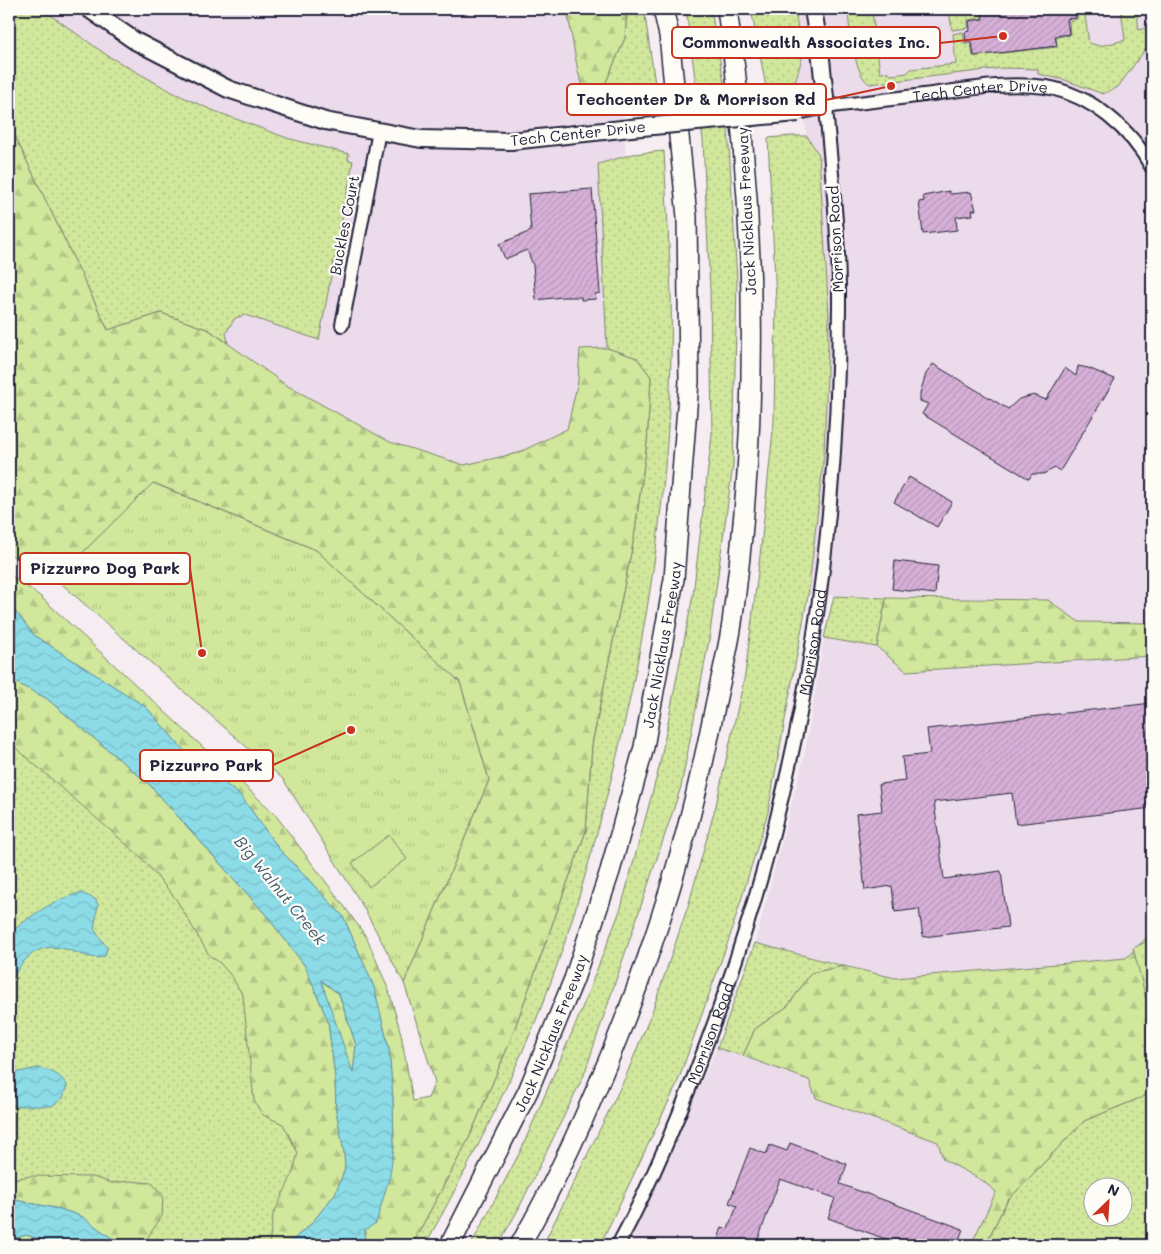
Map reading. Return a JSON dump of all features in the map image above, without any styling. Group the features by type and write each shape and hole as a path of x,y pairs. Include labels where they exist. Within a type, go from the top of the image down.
{"highway":[{"name":"Jack Nicklaus Freeway","path":"450,1245 528,1091 574,978 607,880 644,747 674,578 689,381 687,217 668,35 663,9"},
{"name":"Jack Nicklaus Freeway","path":"520,1245 588,1115 640,981 678,864 702,774 732,625 748,480 752,410 751,239 738,83 727,9"}],"main road":[{"name":"Tech Center Drive","path":"89,9 135,41 228,89 325,121 421,139 511,141 798,113"},
{"name":"Morrison Road","path":"813,9 826,107"}],"street":[{"name":"Tech Center Drive","path":"798,113 826,107 991,86 1047,88 1075,96 1098,109 1123,127 1144,152 1152,168"},
{"name":"Morrison Road","path":"618,1245 663,1152 701,1060 740,951 780,810 801,717 820,607 830,516 838,394 839,293 837,227 826,107"},
{"name":"Buckles Court","path":"342,325 379,131"}],"shaded area":[{"path":"9,9 614,9 620,34 633,323 598,596 9,254"},
{"path":"795,9 1152,9 1152,623 1079,622 1047,600 808,595 824,455 829,315 819,155 807,136 796,79 802,58"},
{"path":"824,638 877,647 906,671 1152,656 1152,932 1126,958 895,978 755,943 805,753"},
{"path":"717,1048 809,1080 816,1098 938,1142 943,1159 983,1181 997,1192 971,1245 627,1245"}],"green space":[{"path":"9,9 42,9 108,56 174,93 212,110 287,138 349,154 348,160 353,161 319,340 245,315 235,318 226,333 228,343 209,330 161,313 108,330 9,124"},
{"path":"567,9 627,9 625,38 600,96 587,97 578,72"},
{"path":"627,9 644,9 658,104 631,108 592,108 587,97 600,96 625,38"},
{"path":"686,9 711,9 726,95 737,280 733,465 709,640 681,787 584,1075 518,1210 498,1245 471,1245 521,1150 577,1021 621,908 659,768 693,595 712,435 710,290 703,140"},
{"path":"751,9 795,9 802,58 796,79 783,88 767,92"},
{"path":"852,9 881,9 872,11 880,73 887,72 891,75 907,73 911,69 956,64 953,34 963,32 965,44 971,43 973,56 1057,47 1056,37 1070,35 1069,21 1077,19 1076,9 1084,9 1089,43 1100,46 1125,40 1121,9 1136,9 1139,30 1152,26 1152,40 1118,87 1103,94 1065,80 1038,74 1038,69 1003,68 870,84 860,72 854,52 848,12"},
{"path":"981,9 982,18 968,20 968,28 952,30 949,10"},
{"path":"9,124 108,330 161,313 209,330 286,385 390,442 464,465 518,453 567,429 578,381 580,349 607,348 637,358 651,377 647,442 634,538 592,744 586,831 509,1044 469,1138 412,1245 364,1245 365,1230 394,1147 393,1100 389,1049 374,987 343,916 279,849 241,796 187,754 146,707 35,636 9,604 9,573 41,597 274,813 367,938 389,991 401,1034 413,1101 428,1098 435,1082 404,983 489,780 460,682 316,550 154,483 56,579 9,554"},
{"path":"807,136 819,155 829,315 824,455 808,595 768,812 730,936 677,1084 600,1245 543,1245 626,1076 653,1009 689,903 716,805 745,675 774,421 776,298 768,138"},
{"path":"664,151 671,330 669,414 665,471 659,527 642,640 618,751 573,917 534,1025 496,1109 440,1218 425,1245 412,1245 469,1138 509,1044 586,831 592,745 634,538 647,442 651,377 637,358 607,348 598,164 633,154"},
{"path":"153,483 316,550 460,682 489,780 404,983 361,903 283,779 56,579"},
{"path":"834,596 886,598 877,647 824,638"},
{"path":"886,598 1048,600 1079,622 1152,623 1152,656 906,671 877,647"},
{"path":"9,679 46,698 150,785 266,915 305,966 328,1021 335,1077 336,1110 344,1152 345,1169 335,1194 311,1224 287,1245 269,1245 273,1215 292,1175 298,1153 283,1124 263,1115 254,1101 243,996 232,977 220,963 209,955 176,899 141,857 9,742"},
{"path":"9,682 264,916 342,991 364,1047 346,1181 320,1245 128,1245 79,1207 9,1201"},
{"path":"389,835 407,859 369,887 352,863"},
{"path":"1152,932 1152,1093 1084,1121 1007,1201 985,1245 971,1245 996,1192 983,1181 943,1159 938,1142 816,1098 809,1080 743,1056 755,1029 788,1006 811,973 844,966 895,978 1126,958"},
{"path":"1152,939 1152,1021 1133,948"},
{"path":"755,943 844,966 811,973 788,1006 755,1029 743,1056 717,1048"},
{"path":"320,980 339,994 356,1045 353,1075"},
{"path":"1152,1093 1152,1245 985,1245 1007,1201 1084,1121"},
{"path":"30,1176 93,1177 112,1183 129,1181 152,1183 163,1196 162,1216 148,1237 147,1245 121,1245 81,1216 60,1209 9,1199 9,1180"},
{"path":"26,1235 58,1245 9,1245 15,1238"}],"water":[{"name":"Big Walnut Creek","path":"9,604 35,636 146,707 187,754 241,796 279,849 343,916 374,987 389,1049 393,1100 394,1147 390,1175 376,1223 365,1230 364,1245 287,1245 311,1224 335,1194 345,1169 344,1152 336,1110 335,1077 328,1021 305,966 266,915 150,785 46,698 9,679","holes":["321,980 339,994 356,1045 353,1073"]},
{"path":"81,893 95,899 98,904 94,929 107,948 105,956 97,958 58,948 47,948 36,952 24,961 9,983 9,934 52,904"},
{"path":"38,1068 54,1073 64,1081 67,1085 63,1098 52,1106 9,1106 9,1074"},
{"path":"9,1199 60,1209 81,1216 121,1245 58,1245 26,1235 15,1238 9,1244"}],"building":[{"path":"982,9 1075,9 1076,18 1067,19 1069,34 1055,36 1057,46 974,56 972,42 966,42 965,32 970,31 969,21 983,19"},
{"path":"592,189 600,293 595,294 596,299 581,300 581,297 562,297 536,300 533,265 527,250 505,259 499,244 531,231 528,194"},
{"path":"949,191 950,194 971,192 976,210 972,210 973,215 956,217 957,230 923,234 919,202 924,201 923,196"},
{"path":"933,364 1008,409 1019,399 1034,395 1046,400 1065,368 1076,376 1078,366 1115,379 1060,471 1055,468 1043,474 1032,474 1029,479 922,414 928,404 920,401 920,393 926,374"},
{"path":"909,477 952,502 937,527 894,502"},
{"path":"895,561 938,566 935,594 892,589"},
{"path":"1152,703 1152,808 1016,824 1012,793 934,802 944,879 1001,871 1008,927 923,937 919,909 895,912 892,886 865,890 856,814 882,811 879,784 905,781 902,757 930,754 927,729"},
{"path":"790,1143 847,1164 840,1184 963,1229 957,1245 902,1245 828,1218 835,1198 780,1179 756,1245 716,1245 722,1227 728,1229 737,1206 729,1203 750,1148 766,1154 770,1145 787,1151"}],"place":[{"name":"Commonwealth Associates Inc.","path":"1003,36"},
{"name":"Techcenter Dr & Morrison Rd","path":"891,86"},
{"name":"Pizzurro Dog Park","path":"202,653"},
{"name":"Pizzurro Park","path":"351,730"}]}
